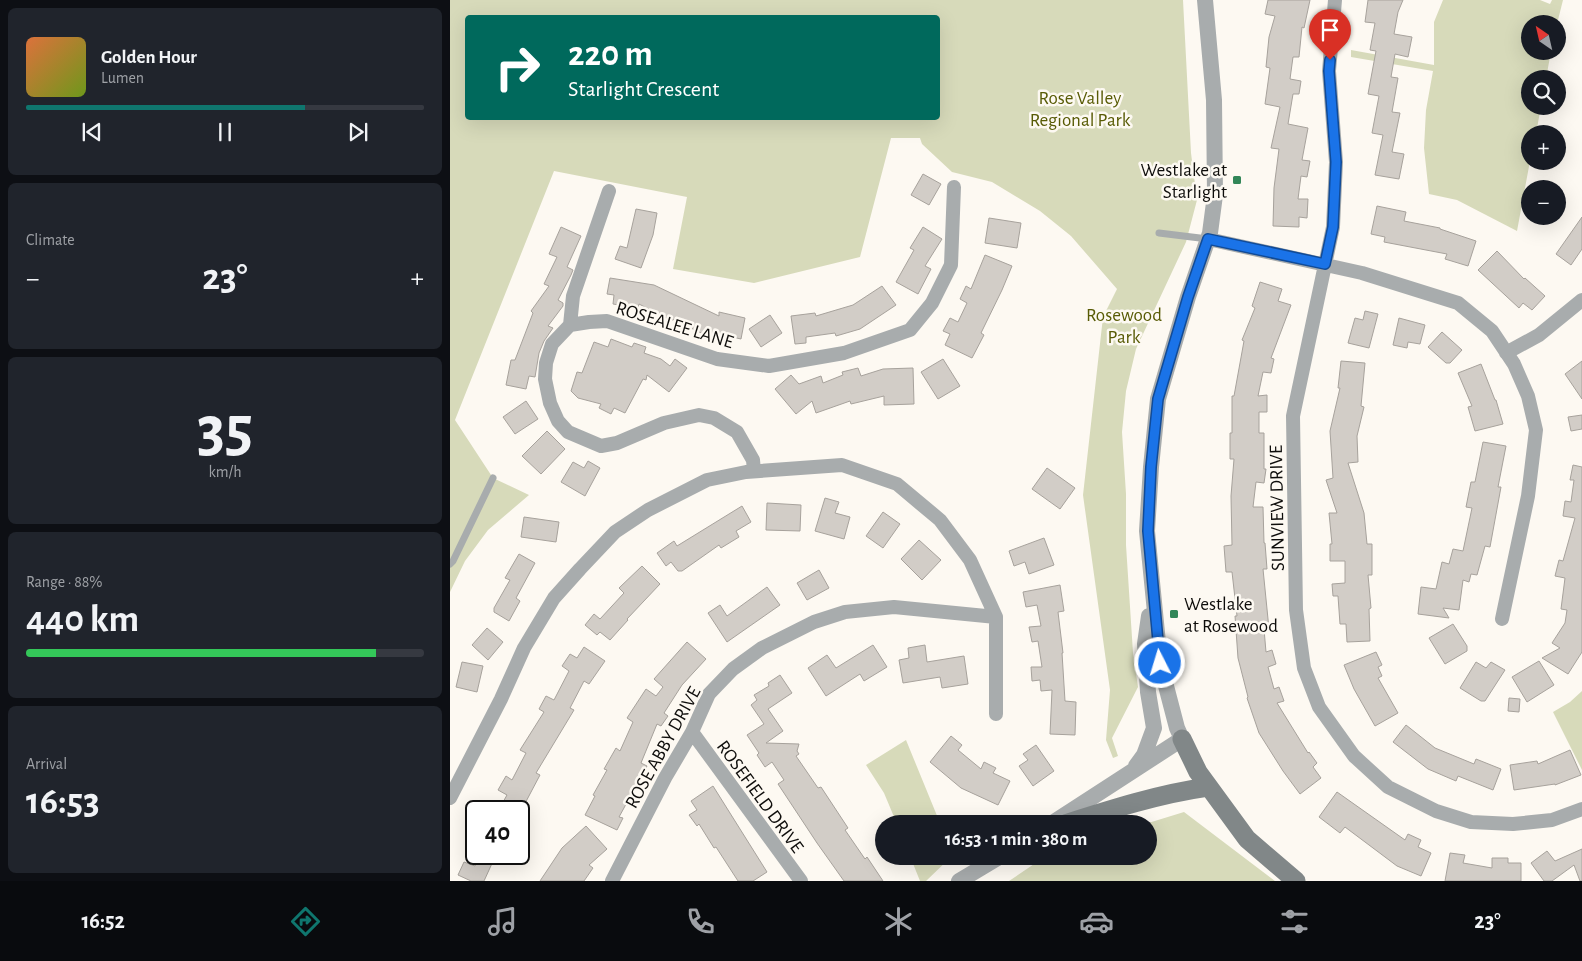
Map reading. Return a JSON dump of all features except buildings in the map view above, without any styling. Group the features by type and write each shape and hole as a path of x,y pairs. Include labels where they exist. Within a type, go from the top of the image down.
{"main road":[{"path":"1182,739 1198,772 1247,839 1296,881"},
{"path":"1092,815 1126,804 1185,790 1208,787"}],"street":[{"path":"1065,815 1182,739 1177,728 1160,663 1148,531 1151,467 1158,399 1188,297 1208,239 1215,195 1214,100 1205,0"},
{"name":"SUNVIEW DRIVE","path":"1335,0 1329,71 1336,162 1333,227 1293,416 1296,610 1304,668 1319,707 1354,756 1388,787 1436,811 1471,822 1513,824 1552,820 1582,810"},
{"name":"ROSEALEE LANE","path":"570,325 607,321 717,359 769,366 844,352 910,330 932,303 951,265 954,187"},
{"path":"609,191 572,296 570,325 552,344 546,363 544,379 550,402 558,421 568,432 601,446 617,443 641,431 664,423 699,415 714,418 737,432 752,460 754,471"},
{"path":"1208,239 1362,273 1458,303 1492,331 1514,364 1528,396 1536,430 1528,496 1502,619"},
{"path":"1506,353 1539,334 1582,300"},
{"path":"450,798 501,699 524,648 554,598 580,569 615,532 648,510 707,480 754,471 842,465 897,484 940,520 970,560 996,617 996,714"},
{"path":"1130,772 1144,755 1154,728 1148,692 1145,644 1153,589"},
{"name":"ROSE ABBY DRIVE","path":"612,881 660,787 692,732 709,694 733,669 762,648 814,622 845,612 894,607 996,617"},
{"name":"ROSEFIELD DRIVE","path":"692,732 801,881"},
{"path":"959,881 986,865"}],"lane":[{"path":"1159,233 1208,239"},
{"path":"450,564 493,478"}],"green space":[{"path":"450,0 1183,0 1191,153 1197,200 1186,242 1136,349 1126,391 1122,432 1126,494 1126,545 1133,653 1138,687 1112,738 1118,756 1113,758 1106,740 1110,690 1083,495 1103,317 1117,289 1071,236 1040,211 992,182 952,172 922,144 920,138 891,138 860,257 754,283 673,269 687,197 554,171 455,420 493,478 529,495 488,530 465,561 450,592"},
{"path":"1443,0 1540,0 1550,4 1552,0 1563,0 1559,15 1521,15 1521,60 1549,60 1548,70 1521,70 1521,115 1539,115 1538,125 1521,125 1521,170 1528,170 1526,180 1521,180 1521,209 1517,231 1457,200 1429,194 1424,148 1426,110 1433,71 1351,57 1351,50 1434,65 1434,22"},
{"path":"1582,691 1582,770 1553,712 1570,702"},
{"path":"906,740 937,815 893,815 884,793 866,765"},
{"path":"1184,812 1275,881 1009,881 1033,865 1157,865 1157,820"},
{"path":"914,865 943,865 926,881 920,881"}],"place":[{"name":"Westlake at Starlight","path":"1237,180"},
{"name":"Westlake at Rosewood","path":"1174,614"}],"route":[{"path":"1160,663 1148,531 1151,467 1158,399 1188,297 1208,239 1325,264 1333,227 1336,162 1329,71 1330,60"}],"park label":[{"name":"Rose Valley Regional Park","path":"1080,108"},
{"name":"Rosewood Park","path":"1124,325"}]}
